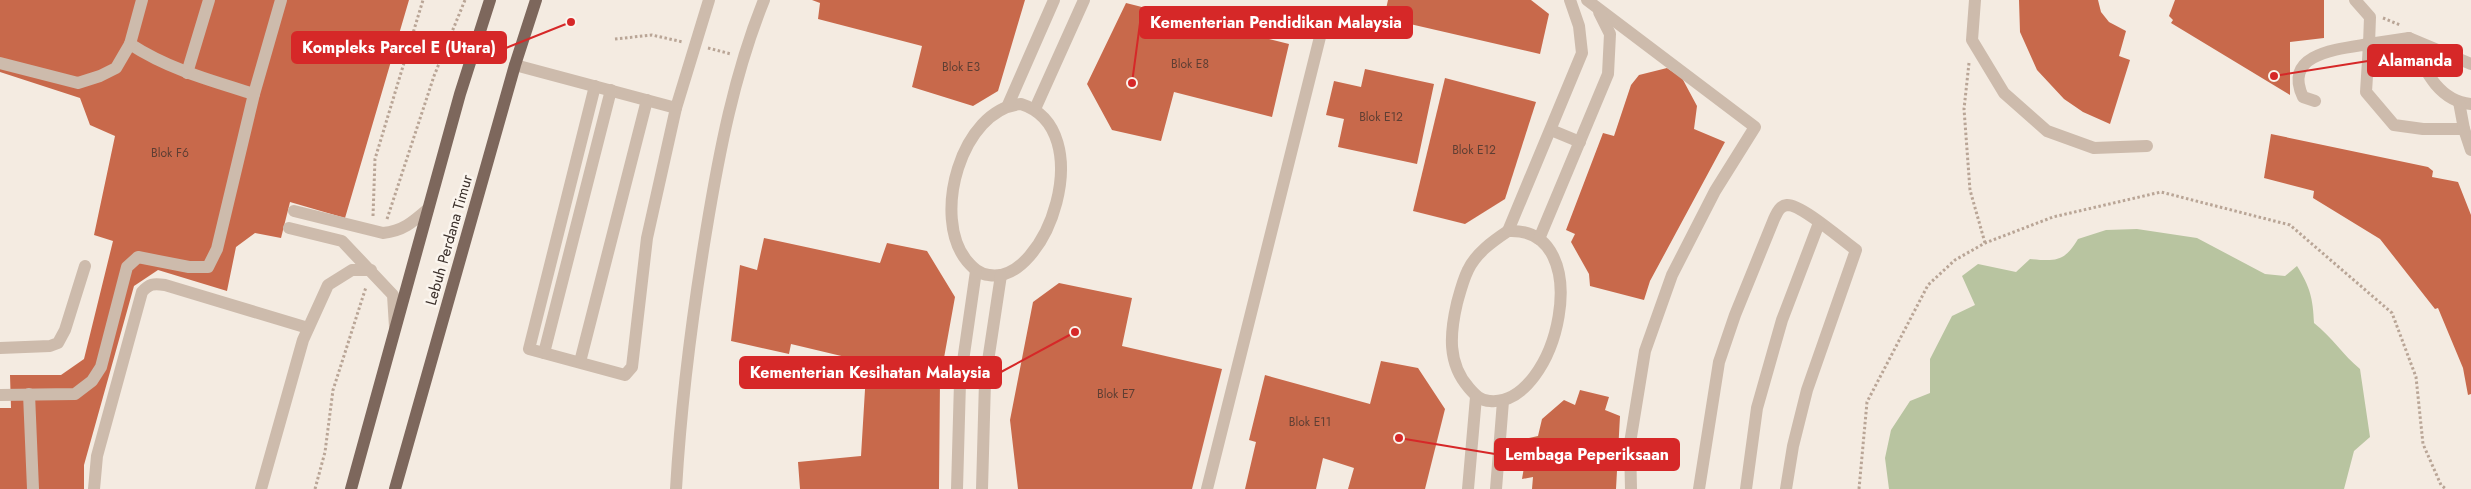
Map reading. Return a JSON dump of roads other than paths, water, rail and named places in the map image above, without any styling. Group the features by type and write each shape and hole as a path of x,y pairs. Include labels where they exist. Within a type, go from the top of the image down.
{"main road":[{"name":"Lebuh Perdana Timur","path":"351,489 460,94 490,0"},
{"name":"Lebuh Perdana Timur","path":"395,489 515,65 536,0"}],"lane":[{"path":"0,62 78,83 100,76 116,68 130,44 142,0"},
{"path":"188,73 209,0"},
{"path":"0,395 75,394 92,381 101,367 127,266 138,257 189,267 208,267 217,249 254,94 281,0"},
{"path":"595,86 529,349 621,375 629,373 632,368 647,238 676,108 709,0"},
{"path":"676,489 691,320 711,198 727,117 752,30 764,0"},
{"path":"1008,106 1054,0"},
{"path":"1035,109 1084,0"},
{"path":"1508,231 1552,130 1582,53 1579,26 1570,0"},
{"path":"1587,0 1755,126 1715,191 1672,275 1645,351 1630,443 1631,489"},
{"path":"1975,0 1972,40 2004,93 2047,131 2094,148 2147,146"},
{"path":"2355,0 2370,16 2366,92 2394,125 2423,129 2464,129"},
{"path":"1539,239 1608,74 1610,34 1598,10"},
{"path":"1206,489 1326,13"},
{"path":"2408,38 2432,80 2443,92 2465,103 2464,129 2471,150"},
{"path":"2315,101 2303,97 2297,84 2298,72 2304,63 2331,50 2408,38 2471,64"},
{"path":"130,44 144,53 188,73 254,94"},
{"path":"515,65 676,108"},
{"path":"544,353 611,90"},
{"path":"580,362 647,100"},
{"path":"1022,104 1035,109 1048,124 1058,142 1062,163 1062,179 1050,225 1044,238 1018,266 1001,275 989,275 976,271 962,255 954,236 950,216 951,200 968,143 993,115 1008,106 1022,104"},
{"path":"1552,130 1580,142"},
{"path":"1699,489 1719,362 1735,315 1774,219 1780,208 1787,205 1799,207 1856,250 1807,390 1793,446 1786,489"},
{"path":"294,211 383,234 398,232 428,210"},
{"path":"1746,489 1758,408 1782,320 1819,223"},
{"path":"289,228 342,241 371,270 392,295 395,329"},
{"path":"1521,230 1539,239 1548,250 1557,268 1562,288 1562,305 1549,351 1543,364 1518,392 1503,401 1489,402 1476,396 1462,381 1454,362 1450,342 1451,326 1468,269 1493,241 1508,231 1521,230"},
{"path":"0,348 50,346 58,343 65,330 85,266"},
{"path":"261,489 303,340 328,285 352,270 371,270"},
{"path":"957,489 960,382 976,271"},
{"path":"982,489 985,381 1001,275"},
{"path":"94,489 96,456 142,292 148,285 154,283 165,284 308,328"},
{"path":"29,394 33,489"},
{"path":"1468,489 1476,396"},
{"path":"1496,489 1503,401"}],"place":[{"name":"Kompleks Parcel E (Utara)","path":"571,22"},
{"name":"Alamanda","path":"2274,76"},
{"name":"Kementerian Pendidikan Malaysia","path":"1132,83"},
{"name":"Kementerian Kesihatan Malaysia","path":"1075,332"},
{"name":"Lembaga Peperiksaan","path":"1399,438"}]}
